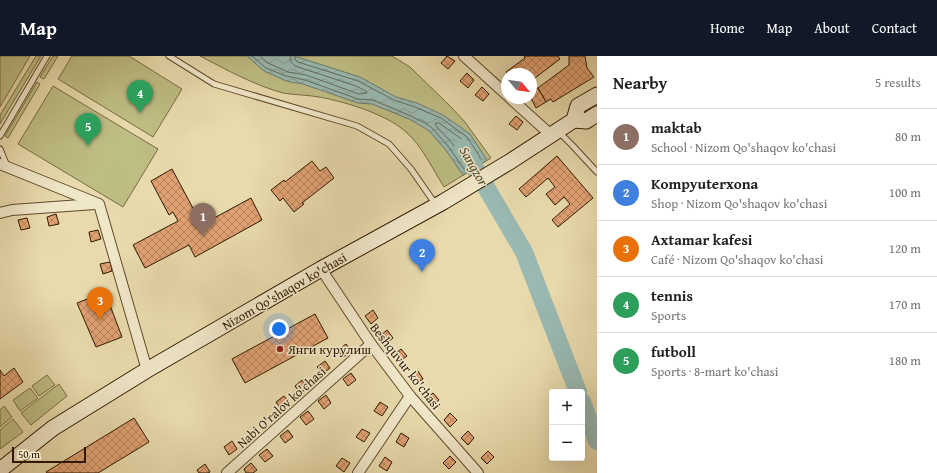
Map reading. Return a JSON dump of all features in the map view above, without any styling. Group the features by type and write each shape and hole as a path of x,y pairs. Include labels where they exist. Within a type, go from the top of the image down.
{"main road":[{"path":"574,120 578,106 597,94"},
{"name":"Nizom Qo'shaqov ko'chasi","path":"0,470 53,428 147,370 321,269 440,204 511,161 574,120 586,121 597,114"}],"street":[{"path":"464,56 501,90"},
{"path":"518,104 554,133"},
{"path":"4,166 99,204"},
{"path":"0,214 12,210 99,204"},
{"path":"99,204 147,370"},
{"name":"Beshquvur ko'chasi","path":"321,269 371,344 410,396 478,473"},
{"name":"Nabi O'ralov ko'chasi","path":"227,473 371,344"},
{"path":"358,473 410,396"}],"lane":[{"path":"0,136 46,56"},
{"path":"169,56 214,84 357,126 389,144 411,168 440,204"},
{"path":"554,133 572,145 597,172"},
{"path":"0,149 4,166"}],"shaded area":[{"path":"0,56 30,56 0,107"},
{"path":"36,56 41,56 0,124 0,115"},
{"path":"53,56 58,56 44,79 40,77"},
{"path":"72,56 129,56 182,89 153,137 58,79"},
{"path":"200,56 392,56 410,67 450,106 465,122 491,158 444,187 412,138 398,126 377,114 330,99 283,93 272,90 241,77"},
{"path":"37,82 40,84 8,138 5,136"},
{"path":"53,86 158,149 123,207 18,144"},
{"path":"47,375 55,385 39,396 32,386"},
{"path":"59,384 67,396 31,425 21,413"},
{"path":"30,388 38,398 20,411 13,400"},
{"path":"4,406 12,417 0,427 0,410"},
{"path":"13,419 23,432 0,449 0,430"}],"water":[{"path":"247,56 294,56 360,77 396,97 417,103 443,115 470,134 487,160 463,175 445,149 429,131 409,119 372,104 358,103 303,84 284,80 264,71"}],"building":[{"path":"447,56 455,61 448,69 441,63"},
{"path":"524,56 558,56 560,59 537,76 537,68 511,68 525,58"},
{"path":"569,56 585,56 587,68 594,77 553,102 551,99 546,102 538,88 569,65"},
{"path":"467,73 474,80 468,88 460,81"},
{"path":"482,87 489,94 483,101 475,95"},
{"path":"537,88 546,102 536,108 534,104 537,104"},
{"path":"516,116 523,122 517,130 509,124"},
{"path":"557,156 593,198 558,227 552,220 570,204 564,197 555,205 546,194 555,187 548,178 526,197 519,189"},
{"path":"312,161 320,171 326,167 334,178 302,203 304,204 294,212 283,198 280,201 271,190 284,180 285,182"},
{"path":"172,169 195,212 198,210 205,223 251,198 262,220 195,257 189,245 145,268 133,245 178,221 173,212 169,215 151,181"},
{"path":"56,214 59,224 49,226 47,217"},
{"path":"27,218 30,228 21,230 18,220"},
{"path":"98,230 101,239 91,242 89,232"},
{"path":"110,262 112,271 103,274 100,264"},
{"path":"105,292 122,337 96,347 77,303"},
{"name":"Янги курулиш","path":"373,310 378,318 371,324 365,316"},
{"name":"Янги курулиш","path":"315,314 328,338 245,383 232,359"},
{"path":"387,330 393,338 385,344 380,336"},
{"path":"346,344 351,351 343,357 338,350"},
{"path":"401,349 407,356 399,362 394,355"},
{"path":"325,361 330,368 323,374 317,367"},
{"path":"14,368 23,382 0,399 0,370 4,376"},
{"path":"418,371 423,379 415,384 410,377"},
{"path":"351,373 356,380 348,386 343,379"},
{"path":"302,380 308,388 300,393 295,386"},
{"path":"433,393 439,400 431,406 426,398"},
{"path":"326,395 331,403 324,409 318,401"},
{"path":"284,396 289,403 281,409 276,402"},
{"path":"380,402 388,407 382,416 374,411"},
{"path":"308,411 314,419 306,425 300,417"},
{"path":"450,413 457,420 450,427 444,420"},
{"path":"134,418 149,442 98,473 46,472"},
{"path":"362,429 370,433 364,442 356,437"},
{"path":"288,430 293,437 285,443 280,436"},
{"path":"468,431 474,438 468,445 461,438"},
{"path":"401,433 409,438 404,447 396,442"},
{"path":"232,441 237,449 229,455 224,447"},
{"path":"267,449 273,456 265,462 259,455"},
{"path":"488,451 494,457 487,464 481,458"},
{"path":"450,456 456,462 449,469 443,463"},
{"path":"385,457 392,462 387,471 379,466"},
{"path":"342,458 350,463 344,472 336,466"},
{"path":"251,463 257,470 253,473 246,473 244,469"},
{"path":"205,464 210,472 199,473 197,470"}],"waterway":[{"name":"Sangzor","path":"463,148 524,252 577,389"},
{"name":"Sangzor","path":"585,410 597,441"}],"place":[{"name":"tennis","path":"140,113"},
{"name":"futboll","path":"88,146"},
{"name":"maktab","path":"203,236"},
{"name":"Kompyuterxona","path":"422,272"},
{"name":"Axtamar kafesi","path":"100,320"},
{"name":"Янги курулиш","path":"280,349"}]}
